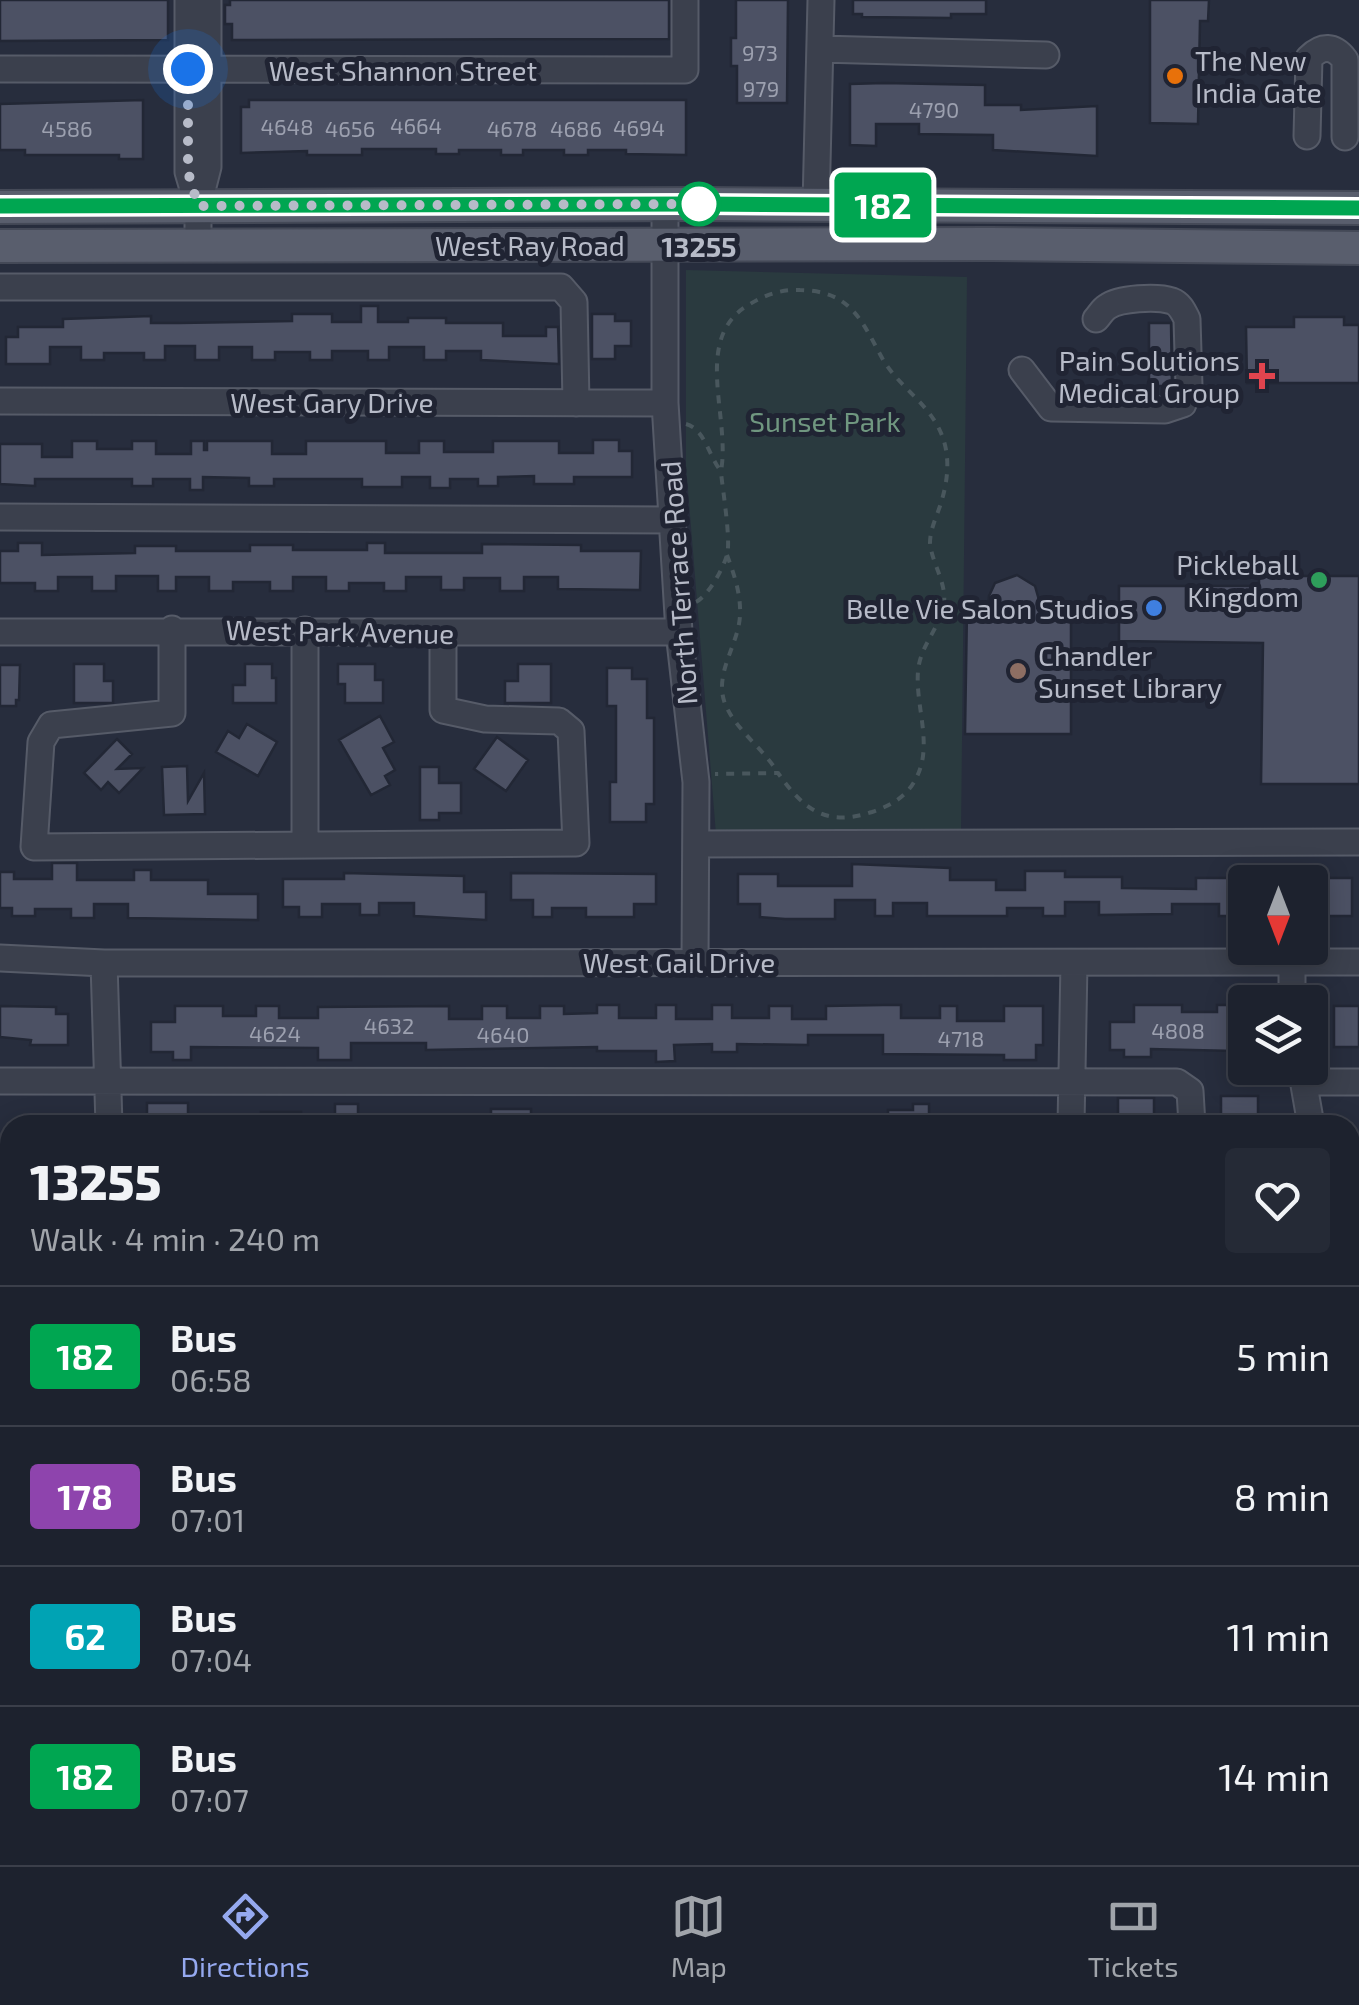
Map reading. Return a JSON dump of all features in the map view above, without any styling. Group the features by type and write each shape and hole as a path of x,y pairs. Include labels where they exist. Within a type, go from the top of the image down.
{"main road":[{"name":"West Ray Road","path":"0,206 1359,208"},
{"path":"1224,245 1226,206"},
{"name":"West Ray Road","path":"0,246 1359,248"}],"street":[{"path":"188,0 198,69"},
{"path":"198,246 198,206 188,172 208,0"},
{"name":"West Shannon Street","path":"0,69 685,70 686,0"},
{"path":"816,205 821,0"},
{"path":"1307,136 1309,58 1316,50 1328,47 1338,50 1345,60 1345,136"},
{"path":"820,49 1046,55"},
{"name":"North Terrace Road","path":"665,204 665,412 679,622 695,774 695,961"},
{"path":"0,287 561,287 574,302 576,403"},
{"path":"1022,370 1051,408 1166,410 1183,404 1189,386 1187,318 1175,302 1120,302 1107,306 1096,319"},
{"name":"West Gary Drive","path":"0,401 576,403 665,412"},
{"path":"0,517 673,520"},
{"name":"West Park Avenue","path":"0,632 442,632 679,622"},
{"path":"172,630 172,712 51,725 40,742 34,847 576,844 572,731 559,721 485,719 442,710 442,632"},
{"path":"305,630 305,845"},
{"path":"697,844 1359,842"},
{"name":"West Gail Drive","path":"0,958 104,963 1228,962"},
{"name":"West Gail Drive","path":"1328,962 1359,962"},
{"path":"104,963 108,1115"},
{"path":"1071,1115 1074,963"},
{"path":"1328,1078 1359,1082"},
{"path":"0,1081 1177,1082 1190,1090 1191,1115"},
{"path":"1305,1085 1309,1115"}],"path":[{"path":"798,290 838,296 852,308 900,386 928,410 948,460 930,545 944,592 943,609 925,641 918,670 924,763 913,785 899,800 857,817 817,814 800,800 726,706 723,674 740,617 736,578 728,554 721,472 725,450 718,339 740,310 776,292 798,290"},
{"path":"665,412 694,426 721,472"},
{"path":"679,622 703,599 728,554"},
{"path":"695,774 778,773"}],"green space":[{"name":"Sunset Park","path":"686,270 967,277 961,834 716,834 686,466"}],"building":[{"path":"0,0 168,0 168,40 0,41"},
{"path":"230,0 669,0 669,39 232,40 232,24 225,24 225,5 230,5"},
{"path":"736,0 788,0 787,103 737,103 737,66 731,66"},
{"path":"853,0 986,0 986,14 951,14 951,18 862,17 853,14"},
{"name":"The New India Gate","path":"1150,0 1209,0 1208,21 1200,21 1198,124 1150,123"},
{"path":"850,84 985,85 985,105 1021,105 1021,110 1097,106 1097,156 993,150 993,135 919,134 919,124 876,124 876,146 850,145"},
{"path":"143,100 143,159 119,159 119,155 25,155 25,150 0,150 0,104"},
{"path":"249,100 686,100 686,155 626,154 626,150 588,150 588,155 564,155 564,150 523,150 523,155 501,155 501,150 436,154 436,149 362,149 362,155 307,155 307,151 241,153 241,107 249,107"},
{"path":"361,306 378,306 378,322 446,318 446,323 503,323 503,336 546,336 546,327 558,327 559,364 481,360 481,351 446,351 446,360 424,360 424,347 389,347 389,360 368,360 368,351 332,351 332,360 310,360 310,352 275,352 275,360 252,360 252,347 219,347 219,360 195,360 195,346 165,346 165,360 144,360 144,353 104,353 104,360 81,360 81,347 50,347 50,364 6,364 6,337 18,337 18,327 63,327 63,319 151,316 151,323 292,321 292,314 332,314 332,322 361,322"},
{"path":"592,314 615,314 615,321 631,321 631,346 615,346 615,359 592,359"},
{"path":"1294,317 1344,317 1344,325 1359,325 1359,383 1247,383 1246,327 1294,327"},
{"path":"1149,323 1171,323 1172,386 1149,386"},
{"path":"593,440 619,440 619,451 632,451 632,477 574,477 574,484 534,484 534,476 498,477 498,486 478,486 478,479 450,479 450,488 430,488 430,477 402,477 402,487 362,487 362,479 274,479 274,486 249,486 249,478 203,477 203,490 190,490 190,479 153,479 153,486 132,486 132,479 35,479 35,486 0,484 0,444 42,444 42,457 72,457 72,441 97,441 97,449 132,449 132,441 156,441 156,454 191,454 191,441 204,441 207,450 207,441 272,441 272,454 306,454 306,441 386,441 386,453 419,453 419,441 444,441 444,452 493,452 493,441 559,441 559,453 593,453"},
{"path":"18,543 42,543 42,555 135,553 135,546 176,546 176,551 250,551 250,545 293,545 293,550 367,550 367,543 385,543 385,553 482,553 482,544 581,545 581,551 641,551 640,590 558,589 558,577 524,577 524,591 500,591 500,578 464,578 464,590 441,590 441,577 406,577 406,591 384,591 384,583 349,583 349,591 326,591 326,577 293,577 293,591 270,591 270,582 233,582 233,591 209,591 209,577 176,577 176,591 158,591 158,576 116,576 116,591 92,591 92,577 58,577 58,591 35,591 35,583 0,583 0,551 18,551"},
{"name":"Chandler Sunset Library","path":"1017,575 1035,586 1041,607 1071,607 1071,734 965,734 967,609 988,609 995,583"},
{"path":"1259,576 1359,576 1359,784 1261,784 1263,643 1119,641 1119,586 1259,586"},
{"path":"74,664 104,664 104,681 113,681 113,703 74,703"},
{"path":"245,664 272,664 276,703 233,703 233,685 245,685"},
{"path":"338,664 375,664 375,680 383,680 383,703 345,703 345,684 338,684"},
{"path":"518,664 551,664 551,703 505,703 505,681 518,681"},
{"path":"0,665 20,665 16,706 0,706"},
{"path":"607,668 632,668 632,679 647,679 647,718 654,718 654,804 646,804 646,822 610,822 610,782 616,782 616,706 607,706"},
{"path":"380,716 394,742 383,748 395,770 385,776 390,785 371,795 339,740"},
{"path":"247,724 277,742 258,776 216,752 228,731 239,738"},
{"path":"497,737 528,760 506,791 474,769"},
{"path":"117,739 132,754 117,769 143,768 119,793 108,782 101,790 84,773"},
{"path":"187,766 188,801 204,773 205,814 164,815 162,767"},
{"path":"420,767 439,767 439,783 461,783 461,813 439,813 439,820 420,820"},
{"path":"52,863 77,863 77,880 134,880 134,870 151,870 151,880 208,880 208,894 258,894 258,920 128,918 128,904 94,904 94,918 71,918 71,909 35,909 35,916 12,916 12,908 0,908 0,872 14,872 14,879 52,879"},
{"path":"852,864 950,868 950,880 996,880 996,890 1025,890 1025,871 1065,871 1065,877 1122,877 1122,888 1196,889 1196,878 1228,878 1228,916 1219,916 1219,904 1172,904 1172,914 1099,915 1099,902 1065,902 1065,916 1043,916 1043,908 1007,908 1007,916 927,916 927,903 893,903 893,916 875,916 875,900 835,900 835,919 785,919 760,917 760,904 738,904 738,874 778,874 778,886 852,886"},
{"path":"344,873 464,876 464,892 486,892 486,920 414,916 414,903 379,903 379,915 360,915 360,904 322,904 322,917 299,917 299,907 283,907 283,879 344,879"},
{"path":"511,873 656,874 656,904 634,904 634,917 586,917 586,908 552,908 552,917 533,917 533,900 511,900"},
{"path":"1328,878 1352,878 1352,916 1328,916"},
{"path":"597,1005 619,1005 619,1018 656,1018 656,1005 676,1005 676,1019 712,1019 712,1005 732,1005 732,1018 769,1018 769,1006 792,1006 792,1019 826,1019 826,1006 883,1005 901,1005 901,1018 940,1018 940,1006 957,1006 957,1021 1004,1021 1004,1006 1043,1006 1043,1045 1036,1045 1036,1060 1004,1060 1004,1055 883,1054 883,1035 808,1035 808,1045 737,1044 737,1052 712,1052 712,1044 674,1045 675,1061 656,1062 656,1051 597,1051 597,1047 426,1050 426,1043 351,1043 351,1060 318,1060 318,1048 191,1047 191,1060 173,1060 173,1052 151,1052 151,1022 175,1022 175,1006 223,1006 223,1016 256,1016 256,1006 279,1006 279,1018 318,1018 318,1007 449,1006 449,1019 482,1019 482,1006 507,1006 507,1018 540,1018 540,1006 564,1006 564,1014 597,1013"},
{"path":"1134,1005 1182,1005 1182,1012 1217,1012 1217,1005 1228,1005 1228,1051 1151,1049 1151,1057 1124,1057 1124,1050 1110,1050 1110,1022 1134,1022"},
{"path":"0,1006 56,1007 56,1014 68,1014 68,1045 30,1045 31,1040 0,1037"},
{"path":"1334,1006 1359,1006 1359,1047 1334,1047"},
{"path":"1221,1096 1258,1096 1258,1115 1221,1115"},
{"path":"1118,1098 1154,1098 1154,1115 1118,1115"},
{"path":"147,1103 188,1103 188,1115 147,1115"},
{"path":"335,1104 358,1104 358,1115 335,1115"},
{"path":"913,1104 929,1104 929,1115 888,1115 888,1110 913,1110"},
{"path":"491,1109 531,1109 531,1115 491,1115"},
{"path":"261,1112 301,1112 301,1115"}],"bus line":[{"name":"182","path":"0,206 699,204 1359,208"}],"place":[{"name":"The New India Gate","path":"1175,76"},
{"name":"13255","path":"699,204"},
{"name":"Pain Solutions Medical Group","path":"1262,376"},
{"name":"Pickleball Kingdom","path":"1319,580"},
{"name":"Belle Vie Salon Studios","path":"1154,608"},
{"name":"Chandler Sunset Library","path":"1018,671"}],"route":[{"path":"188,69 188,172 198,206 699,204"}]}
